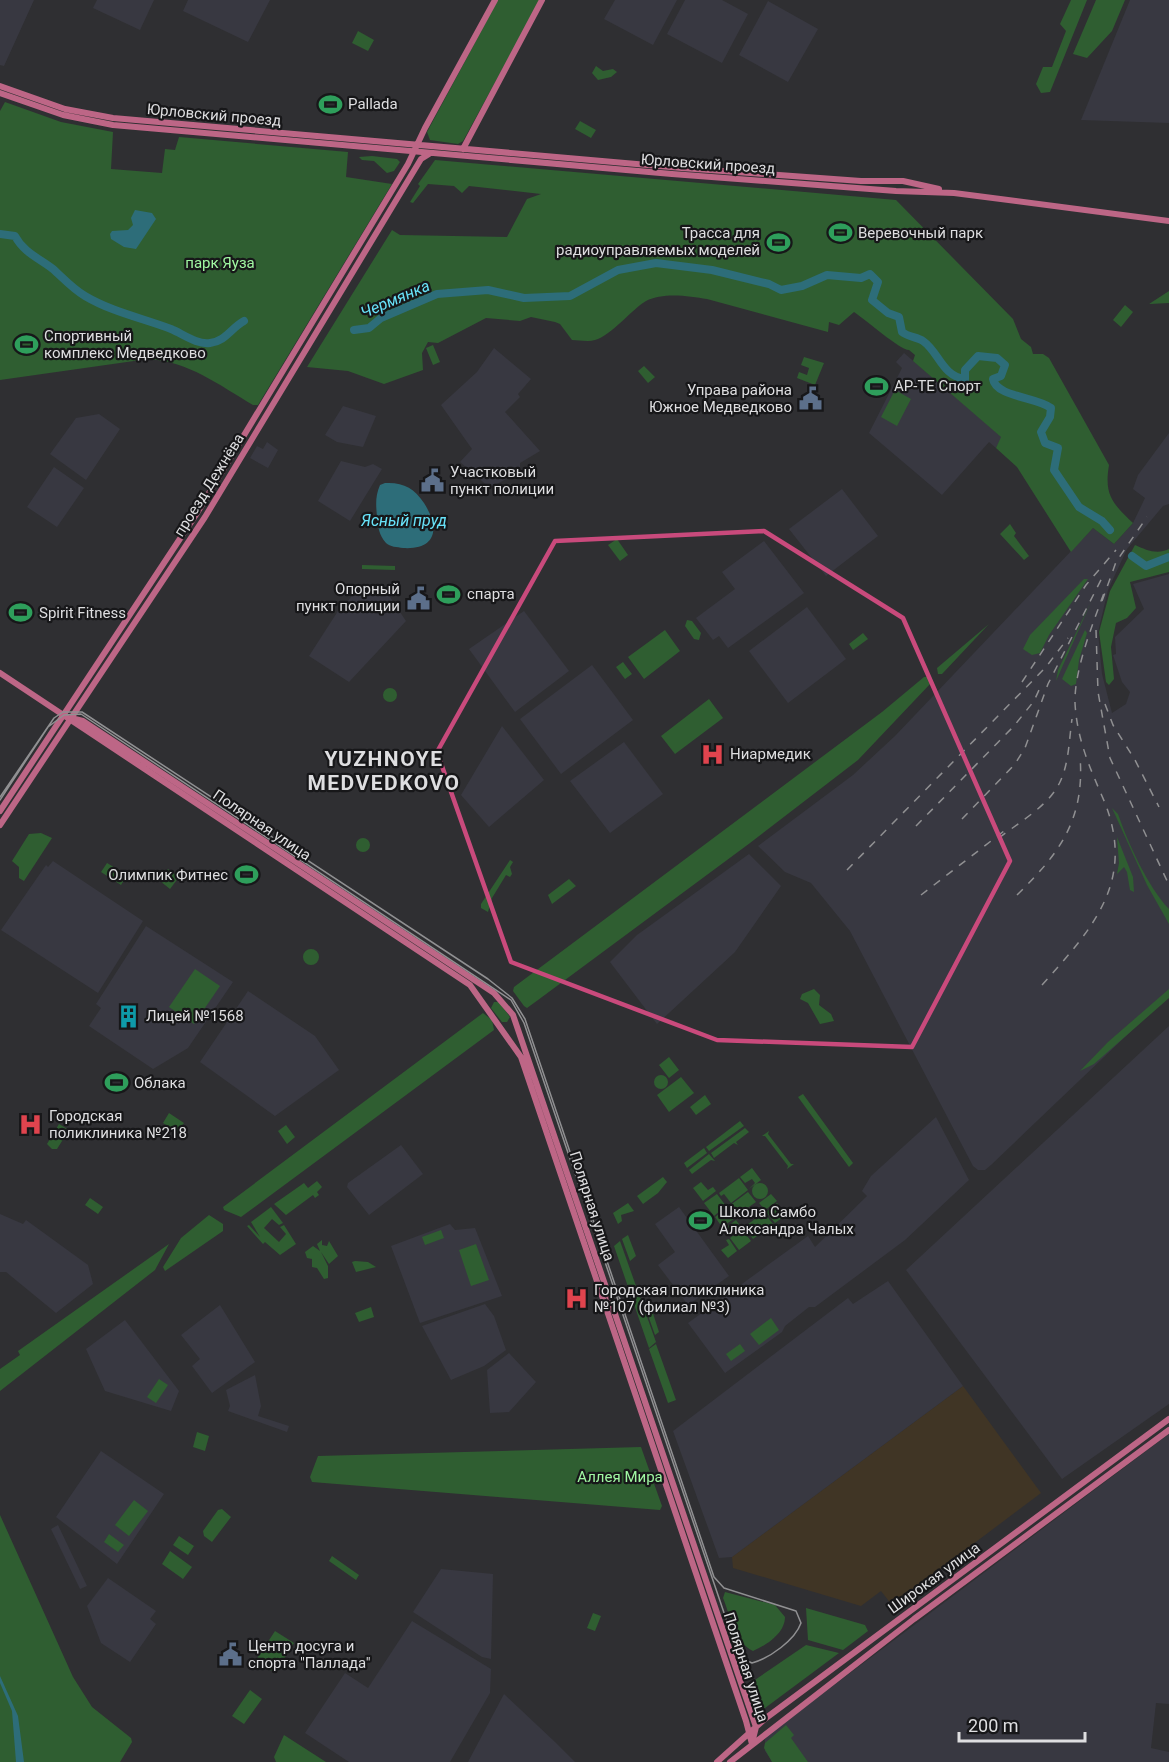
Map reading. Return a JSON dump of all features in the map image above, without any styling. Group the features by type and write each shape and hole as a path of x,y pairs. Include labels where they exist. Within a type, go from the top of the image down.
{"main road":[{"name":"проезд Дежнёва","path":"0,825 259,415 414,152 495,0"},
{"path":"460,155 542,0"},
{"name":"Юрловский проезд","path":"1,90 104,117 701,170 861,181 903,181 954,193"},
{"name":"Юрловский проезд","path":"1,90 53,112 103,123 414,152 860,188 954,193 1169,221"},
{"name":"проезд Дежнёва","path":"0,811 205,517 421,159 430,153"},
{"name":"Полярная улица","path":"0,673 67,716 79,728 470,985 513,1041 521,1056 579,1226 752,1744"},
{"name":"Полярная улица","path":"67,716 83,721 494,993 513,1015 756,1727 752,1744"},
{"name":"Широкая улица","path":"717,1762 756,1727 1169,1419"},
{"name":"Широкая улица","path":"730,1762 1169,1430"},
{"path":"1084,1481 1082,1486 1091,1487"}],"highlighted area":[{"path":"764,531 903,618 1010,861 912,1047 717,1040 511,962 437,752 555,541"}],"shaded area":[{"path":"0,0 34,0 4,66 0,65"},
{"path":"97,0 154,0 140,30 93,8"},
{"path":"188,0 270,0 248,42 183,11"},
{"path":"615,0 677,0 653,45 604,19"},
{"path":"685,0 722,0 748,14 722,63 667,34"},
{"path":"1130,0 1169,0 1169,123 1081,120"},
{"path":"768,1 818,29 788,82 739,55"},
{"path":"494,348 531,379 518,394 520,397 505,412 540,451 520,463 520,471 490,488 460,462 472,449 441,405 477,372"},
{"path":"904,353 1002,437 996,448 989,442 942,495 869,433 902,368 896,362"},
{"path":"343,406 376,416 363,447 337,442 325,435"},
{"path":"99,414 120,429 86,480 50,454 76,418"},
{"path":"1169,433 1169,504 1163,506 1127,549 1108,590 1098,632 1102,674 1112,713 1126,704 1130,692 1122,682 1113,655 1116,654 1115,637 1144,609 1133,584 1169,574 1169,995 991,1165 985,1170 978,1170 973,1166 850,931 811,883 785,872 758,846 853,775 895,736 1093,528 1114,544 1133,523 1145,498 1133,489 1138,475"},
{"path":"267,442 278,450 268,468 250,458 257,446 263,449"},
{"path":"341,461 365,467 373,464 382,469 350,521 318,501"},
{"path":"54,467 84,488 57,527 27,507"},
{"path":"842,489 878,536 826,576 789,529"},
{"path":"764,541 804,593 728,648 719,636 713,640 696,618 735,589 722,572"},
{"path":"386,591 406,621 349,682 309,656 338,611 341,611 353,594"},
{"path":"807,607 846,659 788,703 749,651"},
{"path":"524,611 569,671 515,712 469,649"},
{"path":"592,665 633,720 561,774 520,719"},
{"path":"502,726 544,780 489,827 461,795"},
{"path":"624,742 663,794 610,833 570,781"},
{"path":"749,854 781,886 735,952 657,1024 610,962 637,935"},
{"path":"53,861 143,921 98,993 1,930 46,865 48,867"},
{"path":"146,926 233,982 188,1048 153,1069 89,1026 101,1008 96,1004"},
{"path":"248,991 315,1036 339,1070 275,1116 200,1062"},
{"path":"1169,1026 1169,1404 1062,1479 906,1270"},
{"path":"936,1117 969,1180 905,1240 815,1307 809,1307 785,1326 782,1332 725,1373 688,1323 808,1236 815,1247 867,1196 862,1191 871,1176"},
{"path":"401,1145 423,1174 369,1215 347,1187 348,1183"},
{"path":"679,1207 729,1276 688,1305 658,1265 675,1252 655,1224"},
{"path":"0,1214 23,1224 26,1220 88,1265 93,1284 56,1313 6,1272 0,1272"},
{"path":"450,1224 455,1230 475,1228 502,1296 420,1323 391,1246"},
{"path":"888,1281 963,1386 732,1557 719,1558 673,1431 848,1298 853,1304"},
{"path":"485,1304 494,1316 506,1350 484,1366 451,1380 422,1326"},
{"path":"220,1305 255,1362 212,1393 192,1366 200,1359 181,1335"},
{"path":"125,1320 179,1391 171,1411 105,1391 86,1349"},
{"path":"509,1353 536,1382 509,1412 490,1413 487,1370"},
{"path":"255,1375 261,1406 258,1416 289,1426 287,1432 228,1411 230,1406 226,1390"},
{"path":"963,1386 1041,1493 892,1605 881,1591 861,1606 733,1568 732,1557"},
{"path":"1169,1434 1169,1704 1156,1703 1151,1748 1169,1752 1169,1762 773,1762 765,1751 765,1739 770,1733"},
{"path":"101,1451 164,1494 117,1564 56,1517"},
{"path":"58,1525 87,1586 80,1589 51,1529"},
{"path":"441,1569 493,1574 491,1659 482,1657 413,1612"},
{"path":"108,1578 156,1611 150,1619 156,1624 130,1662 101,1643 87,1606"},
{"path":"412,1621 491,1669 490,1693 450,1762 349,1762 305,1733 345,1673 368,1688"},
{"path":"504,1694 555,1742 575,1762 468,1762"}],"green space":[{"path":"498,0 540,0 463,141 458,144 430,140 427,132"},
{"path":"1071,0 1087,0 1050,92 1041,93 1036,84 1043,67 1052,67 1066,31 1060,24"},
{"path":"1096,0 1125,0 1112,31 1087,58 1073,54"},
{"path":"358,31 374,40 368,51 352,43"},
{"path":"596,66 603,71 613,69 617,72 611,77 598,80 592,73"},
{"name":"парк Яуза","path":"5,102 61,122 113,132 111,169 162,173 165,149 175,150 179,137 348,152 346,177 392,184 258,405 253,405 190,369 148,359 0,380 0,111"},
{"path":"580,121 596,130 591,138 575,129"},
{"path":"359,157 397,159 400,162 394,171 387,173 374,161 362,160"},
{"path":"435,160 896,200 1013,319 1021,339 1031,347 1033,354 1043,354 1049,358 1109,465 1108,484 1111,498 1133,523 1114,544 1093,528 1071,552 1017,467 996,448 1001,437 913,361 915,355 854,312 839,325 829,322 828,332 707,299 660,296 646,301 608,333 592,341 572,340 560,324 555,322 531,317 520,321 486,318 438,343 428,342 422,353 423,370 384,384 348,371 307,367 392,230 400,235 507,237 527,199 541,194 469,186 462,193 454,186 428,184 413,203 410,202 420,186 418,184"},
{"path":"1169,291 1169,303 1149,304"},
{"path":"1125,305 1133,312 1121,327 1113,320"},
{"path":"433,345 440,362 433,365 426,348"},
{"path":"804,357 824,363 815,385 797,378 799,372 807,375 809,368 801,365"},
{"path":"644,366 655,377 648,383 638,371"},
{"path":"895,390 911,399 897,426 881,417"},
{"path":"1010,524 1016,533 1014,536 1029,556 1024,560 1000,534"},
{"path":"617,539 628,555 620,561 608,545"},
{"path":"1135,545 1156,552 1169,549 1169,572 1130,582 1136,608 1127,618 1116,623 1111,647 1114,679 1109,685 1106,682 1099,632 1110,591"},
{"path":"362,565 395,566 395,570 362,569"},
{"path":"1084,579 1088,579 1049,635 1040,653 1032,655 1023,649 1030,635"},
{"path":"1091,602 1056,681 1058,670"},
{"path":"687,620 692,621 701,633 699,640 694,639 685,626"},
{"path":"989,624 942,674 938,674 937,668"},
{"path":"665,630 680,651 644,679 628,657"},
{"path":"1085,630 1087,633 1079,660 1076,684 1071,686 1062,679"},
{"path":"863,633 868,639 853,650 849,644"},
{"path":"623,662 632,674 625,679 616,667"},
{"path":"924,677 930,677 931,683 858,760 538,1000 527,1008 524,1006 513,991 514,987 882,712"},
{"path":"390,688 395,690 397,695 395,700 390,702 385,700 383,695 385,690"},
{"path":"709,699 723,718 675,754 661,736"},
{"path":"1112,808 1118,814 1146,877 1169,909 1169,924 1147,885"},
{"path":"41,833 52,838 24,881 19,878 19,867 12,861 29,834"},
{"path":"1117,837 1133,877 1134,892 1130,890 1124,867 1117,874 1119,863"},
{"path":"360,838 366,838 370,845 366,852 360,852 356,848 356,842"},
{"path":"510,860 513,862 510,867 512,874 510,877 506,875 492,898 488,912 481,908 481,904"},
{"path":"107,863 127,875 121,885 101,872"},
{"path":"168,869 179,877 170,889 155,877 158,872 163,876"},
{"path":"569,879 576,886 552,904 548,895"},
{"path":"311,949 319,957 311,965 303,957"},
{"path":"195,969 220,986 194,1024 169,1007"},
{"path":"814,989 820,995 819,1005 831,1014 834,1021 820,1024 808,1003 800,999 802,994"},
{"path":"1169,989 1169,998 1094,1064 1080,1071 1108,1042"},
{"path":"494,1002 499,1002 510,1017 507,1022 502,1022 491,1008"},
{"path":"483,1013 492,1020 494,1030 241,1217 224,1210 223,1207"},
{"path":"669,1057 679,1070 669,1078 659,1065"},
{"path":"661,1075 666,1077 668,1082 666,1087 661,1089 656,1087 654,1082 656,1077"},
{"path":"681,1077 694,1093 669,1112 657,1095"},
{"path":"803,1094 853,1163 849,1167 798,1097"},
{"path":"705,1095 711,1104 696,1115 690,1107"},
{"path":"169,1113 184,1123 177,1133 163,1123"},
{"path":"740,1121 744,1126 709,1151 706,1147"},
{"path":"59,1124 69,1130 57,1149 52,1149 47,1144"},
{"path":"286,1125 295,1137 287,1144 278,1131"},
{"path":"745,1128 749,1132 736,1142 738,1145 734,1143 714,1158 711,1153"},
{"path":"769,1131 768,1134 791,1164 794,1164 787,1169 788,1166 765,1136 762,1136"},
{"path":"704,1148 707,1153 687,1168 684,1163"},
{"path":"709,1154 715,1161 711,1160 692,1174 689,1170"},
{"path":"752,1168 761,1180 749,1189 755,1183 752,1179 745,1183 740,1177"},
{"path":"663,1177 667,1182 658,1193 643,1204 637,1196"},
{"path":"739,1178 748,1190 731,1203 724,1194 721,1196 719,1193"},
{"path":"317,1181 322,1187 317,1192 319,1195 315,1198 313,1195 286,1215 274,1204 304,1183 308,1188"},
{"path":"701,1182 708,1190 713,1187 716,1191 703,1201 693,1188"},
{"path":"760,1183 766,1185 768,1191 766,1197 760,1199 754,1197 752,1191 754,1185"},
{"path":"748,1192 756,1202 736,1216 729,1206"},
{"path":"717,1194 726,1206 714,1216 704,1203"},
{"path":"771,1194 777,1201 765,1210 759,1203"},
{"path":"90,1198 103,1207 98,1214 85,1205"},
{"path":"628,1203 634,1211 621,1215 622,1221 618,1224 613,1213"},
{"path":"777,1203 786,1215 775,1223 766,1212"},
{"path":"271,1207 283,1223 279,1225 272,1219 264,1228 279,1242 286,1234 280,1227 284,1225 296,1244 280,1255 265,1242 263,1244 247,1226 249,1225 260,1237 251,1222"},
{"path":"727,1208 735,1218 722,1227 715,1217"},
{"path":"762,1214 764,1217 766,1215 773,1224 753,1239 744,1227"},
{"path":"209,1215 223,1224 223,1231 165,1271 163,1267 181,1238"},
{"path":"736,1220 741,1227 729,1236 724,1229"},
{"path":"742,1229 751,1241 739,1250 730,1238"},
{"path":"441,1230 444,1238 425,1245 422,1237"},
{"path":"628,1235 636,1256 630,1261 622,1239"},
{"path":"729,1239 737,1251 728,1258 721,1250 729,1245 726,1240"},
{"path":"322,1240 322,1245 327,1246 329,1241 338,1256 329,1264 321,1252 328,1266 328,1278 324,1279 317,1268 312,1267 312,1259 307,1258 305,1252 313,1246 320,1251 317,1244"},
{"path":"620,1241 656,1342 649,1348 614,1246"},
{"path":"169,1244 155,1270 0,1391 0,1369 20,1355 18,1351"},
{"path":"476,1244 489,1280 471,1286 459,1250"},
{"path":"352,1262 368,1262 376,1267 356,1272"},
{"path":"649,1301 659,1332 655,1335 644,1304"},
{"path":"371,1307 374,1317 359,1322 355,1313"},
{"path":"771,1318 779,1330 759,1345 750,1334"},
{"path":"656,1344 676,1400 668,1403 649,1349"},
{"path":"740,1344 745,1351 731,1361 726,1354"},
{"path":"159,1379 168,1385 156,1403 147,1397"},
{"path":"197,1432 209,1436 205,1451 193,1447"},
{"name":"Аллея Мира","path":"641,1447 662,1506 660,1510 312,1482 310,1477 318,1456"},
{"path":"134,1500 148,1511 129,1536 115,1525"},
{"path":"222,1509 231,1517 212,1542 204,1536 203,1531 218,1510"},
{"path":"0,1515 73,1677 92,1707 131,1738 132,1742 120,1762 0,1762"},
{"path":"109,1534 124,1545 118,1552 104,1542"},
{"path":"179,1536 194,1546 188,1555 173,1545"},
{"path":"170,1551 192,1567 183,1579 162,1564"},
{"path":"332,1556 359,1575 356,1580 329,1561"},
{"path":"725,1592 775,1605 785,1617 779,1633 753,1651 747,1647 734,1628 723,1598"},
{"path":"806,1608 865,1625 868,1631 843,1650 808,1640"},
{"path":"593,1613 601,1616 595,1631 587,1628"},
{"path":"275,1631 294,1643 275,1673 256,1660"},
{"path":"806,1645 839,1653 761,1711 753,1699 749,1684"},
{"path":"250,1690 262,1699 244,1724 232,1716"},
{"path":"786,1725 794,1735 791,1738 808,1762 772,1762 764,1748 765,1743"},
{"path":"284,1735 326,1762 276,1762 274,1757"}],"water":[{"path":"135,210 152,213 156,219 136,249 124,247 111,239 110,234 112,231 128,230 133,225 131,218"},
{"name":"Ясный пруд","path":"385,483 408,487 424,503 432,521 432,536 429,541 414,548 394,547 386,543 379,531 376,501 380,485"},
{"path":"0,1676 18,1716 24,1762 16,1762 12,1711 0,1683"}],"waterway":[{"name":"Чермянка","path":"0,234 15,236 27,251 95,302 171,329 195,341 216,342 244,321"},
{"name":"Чермянка","path":"354,330 369,328 381,318 437,294 488,290 524,298 570,296 618,270 656,263 712,270 769,284 781,290 802,286 827,275 861,278 870,274 878,282 872,300 888,313 899,317 902,332 923,341 951,373 965,379 965,370 978,356 997,358 1005,365 1001,376 993,379 1001,390 1051,408 1050,417 1041,432 1045,443 1058,448 1054,470 1079,507 1102,521 1110,530"},
{"name":"Чермянка","path":"1132,556 1146,566 1169,557"}],"tram line":[{"path":"0,797 54,718 63,712 82,712 488,979 512,998 525,1019 714,1577 724,1588 796,1611 801,1623 788,1642 759,1661 752,1663 739,1657 524,1023 511,1000 81,714 64,715 48,727 0,800"}],"railway":[{"path":"1102,601 1116,562 1147,517"},
{"path":"1022,682 1086,585 1116,550"},
{"path":"962,819 1015,764 1025,748 1048,684 1104,574"},
{"path":"1042,985 1092,924 1104,903 1112,881 1115,857 1113,832 1105,803 1082,743 1075,703 1081,662 1104,593"},
{"path":"1096,630 1098,692 1110,758 1169,885"},
{"path":"847,870 1046,667 1068,638"},
{"path":"916,826 1014,726 1034,701 1039,690"},
{"path":"1105,704 1113,725 1135,760 1159,807"},
{"path":"999,838 1048,800 1059,784 1067,761 1072,719"},
{"path":"1017,895 1057,849 1074,817 1080,778 1080,756"},
{"path":"921,895 1004,831"}],"place":[{"name":"Pallada","path":"330,104"},
{"name":"Веревочный парк","path":"840,233"},
{"name":"Трасса для радиоуправляемых моделей","path":"778,242"},
{"name":"Спортивный комплекс Медведково","path":"26,345"},
{"name":"АР-ТЕ Спорт","path":"876,386"},
{"name":"Управа района Южное Медведково","path":"810,399"},
{"name":"Участковый пункт полиции","path":"432,481"},
{"name":"спарта","path":"449,594"},
{"name":"Опорный пункт полиции","path":"418,598"},
{"name":"Spirit Fitness","path":"21,613"},
{"name":"Ниармедик","path":"712,754"},
{"name":"Олимпик Фитнес","path":"246,875"},
{"name":"Лицей №1568","path":"128,1016"},
{"name":"Облака","path":"116,1083"},
{"name":"Городская поликлиника №218","path":"31,1125"},
{"name":"Школа Самбо Александра Чалых","path":"701,1221"},
{"name":"Городская поликлиника №107 (филиал №3)","path":"576,1299"},
{"name":"Центр досуга и спорта \"Паллада\"","path":"230,1655"}],"district":[{"name":"YUZHNOYE MEDVEDKOVO","path":"384,771"}]}
